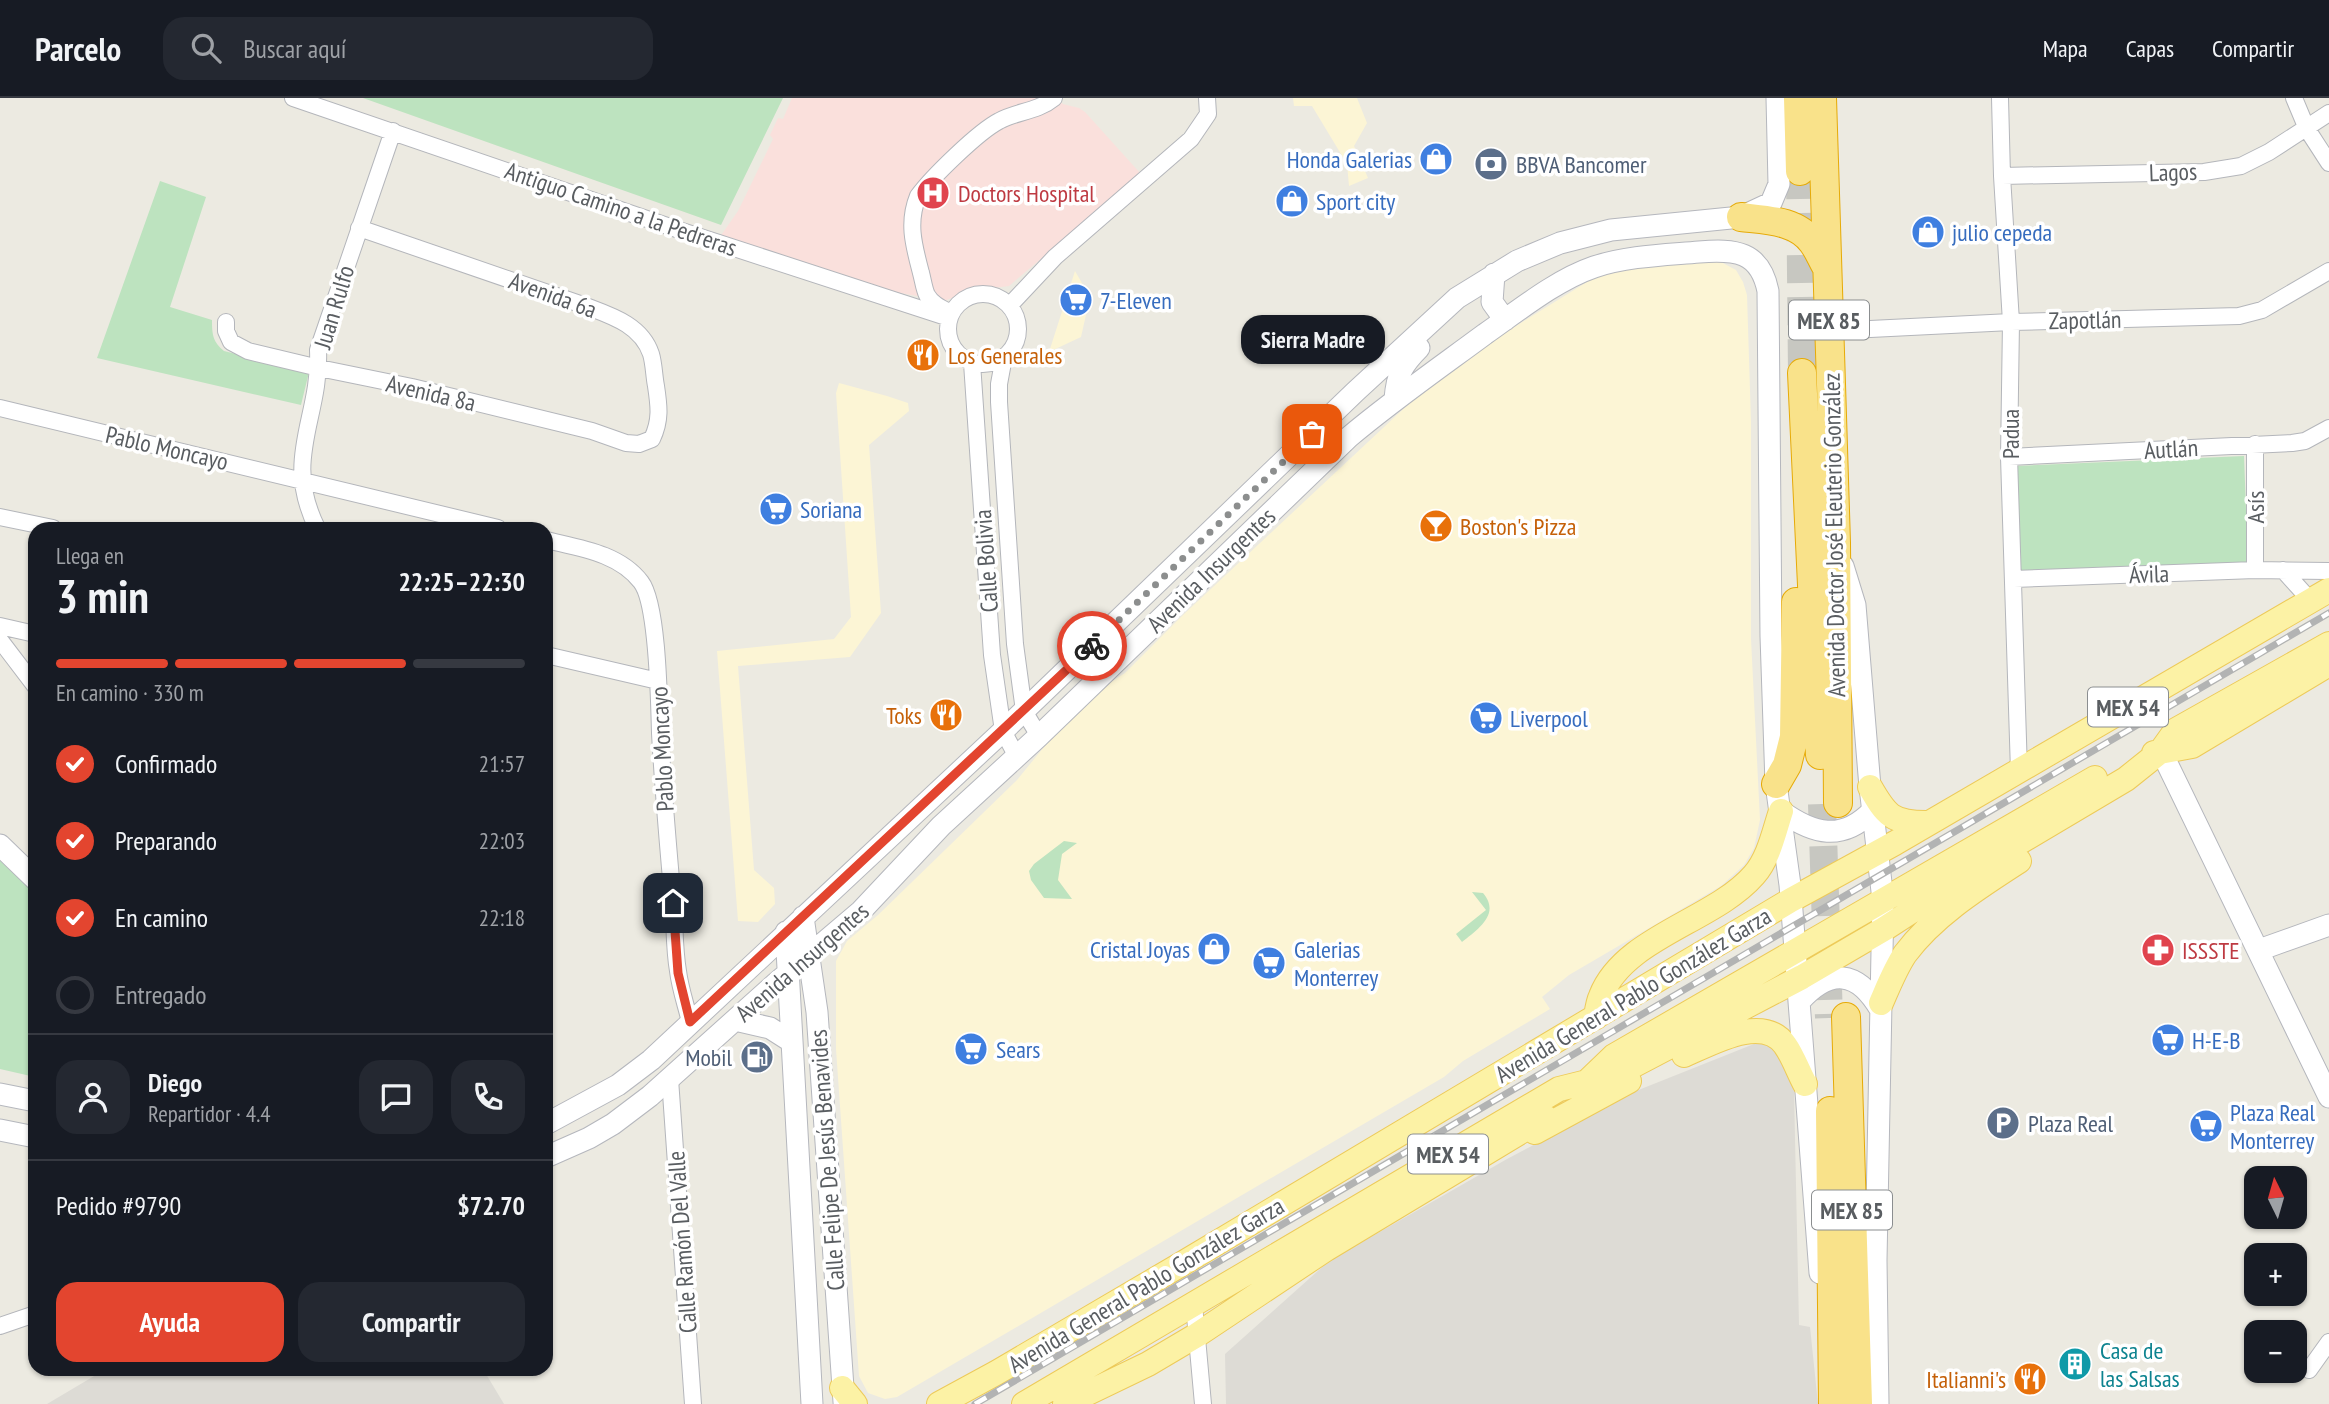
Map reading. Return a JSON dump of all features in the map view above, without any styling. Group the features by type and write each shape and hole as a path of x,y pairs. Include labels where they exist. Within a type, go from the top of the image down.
{"highway":[{"path":"1798,98 1800,171"},
{"name":"Avenida Doctor José Eleuterio González","path":"1802,373 1808,513 1830,803 1836,543 1822,98"},
{"path":"1741,216 1795,227 1812,242 1828,271"},
{"path":"1779,798 1794,737 1794,610 1808,513"},
{"name":"MEX 85","path":"1833,1404 1837,1017 1858,1404"}],"main road":[{"path":"1741,216 1763,208 1771,203 1777,194 1780,162 1777,98"},
{"name":"Avenida Insurgentes","path":"553,1120 618,1085 651,1060 1003,731 1417,333 1457,298 1517,261 1560,243 1611,230 1741,216"},
{"path":"1618,261 1678,239 1680,230 1677,223"},
{"name":"Avenida Insurgentes","path":"553,1154 613,1124 670,1079 868,905 941,826 1039,736 1349,437 1395,399 1505,320 1548,291 1591,268 1618,261 1718,250 1741,254 1758,265 1765,276 1768,291 1771,636 1779,798"},
{"path":"1494,274 1492,302 1505,320"},
{"path":"1271,473 1285,472 1299,466 1354,411 1395,399 1400,370 1406,360 1452,317 1457,298"},
{"name":"MEX 85","path":"1836,543 1855,605 1871,799 1883,900 1876,1260 1878,1404"},
{"name":"Avenida General Pablo González Garza","path":"939,1404 1180,1265 1791,900 2320,596"},
{"name":"MEX 54","path":"2164,757 2176,730 2329,644"},
{"name":"MEX 54","path":"2164,757 2192,746 2329,664"},
{"path":"1798,991 1824,981 1847,979 1865,987 1881,1006 1899,965 1918,938 1961,901 1979,877 2164,757 2329,1097"},
{"name":"Avenida General Pablo González Garza","path":"1065,1404 1144,1366 1197,1335 1326,1249 1568,1104 1614,1056 2117,765 2164,757"},
{"path":"1779,798 1801,825 1816,830 1832,832 1855,825 1871,799 1890,816 1907,823 1926,823"},
{"path":"1779,798 1791,900 1824,1322 1832,1345"},
{"path":"1596,1017 1601,996 1614,973 1633,955 1733,894 1756,873 1765,860 1779,798"},
{"path":"0,845 28,872"},
{"path":"1930,872 1951,870 1979,877"},
{"name":"Avenida General Pablo González Garza","path":"1024,1404 1559,1089 1615,1075 1798,991 1884,929 1979,877"},
{"name":"Calle Felipe De Jesús Benavides","path":"803,917 817,1012 847,1399"},
{"path":"2259,950 2329,925"},
{"name":"Calle Felipe De Jesús Benavides","path":"786,932 812,1404"},
{"path":"735,1020 771,1028 792,1042"},
{"path":"1507,1139 1543,1129 1655,1068 1739,1033 1763,1031 1778,1037 1805,1084"},
{"path":"0,1094 28,1100"},
{"path":"0,1130 28,1136"}],"street":[{"name":"Antiguo Camino a la Pedreras","path":"293,98 682,231 950,315"},
{"path":"950,315 927,295 913,244 912,209 918,195 985,130 1001,120 1043,107 1054,98"},
{"path":"1010,305 1055,257 1191,139 1208,114 1207,98"},
{"name":"Padua","path":"2000,98 2011,322 2009,457 2019,771"},
{"path":"2294,98 2307,129 2329,163"},
{"name":"Lagos","path":"2002,176 2204,172 2241,166 2307,129 2329,113"},
{"name":"Juan Rulfo","path":"315,522 302,480 304,442 318,368 318,350 393,131"},
{"name":"Avenida 6a","path":"359,228 571,301 628,324 644,341 650,353 660,417 652,439"},
{"name":"Zapotlán","path":"1830,331 2011,322 2239,316 2262,310 2329,271"},
{"path":"981,295 997,297 1010,305 1018,330 1016,340 1004,357 993,362 972,363 963,358 950,339 948,327 950,315 959,303 981,295"},
{"name":"Avenida 8a","path":"226,322 228,338 236,346 318,368 412,387 592,431 626,443 639,444 652,439"},
{"name":"Calle Bolivia","path":"1004,357 999,402 1015,644 1024,711 1039,736"},
{"name":"Calle Bolivia","path":"972,363 992,655 1003,731 1016,755"},
{"name":"Pablo Moncayo","path":"0,408 474,522"},
{"name":"Autlán","path":"2009,457 2305,441 2329,428"},
{"name":"Asís","path":"2255,444 2255,570"},
{"path":"0,517 28,523"},
{"name":"Pablo Moncayo","path":"553,542 615,560 639,579 649,596 659,681 676,954 690,1022"},
{"name":"Ávila","path":"2014,579 2255,570 2329,571"},
{"path":"2283,570 2320,596"},
{"path":"0,626 28,632"},
{"path":"0,640 28,677"},
{"path":"553,657 659,681"},
{"name":"Calle Ramón Del Valle","path":"670,1079 693,1404"},
{"path":"1194,1304 1203,1404"},
{"path":"0,1326 28,1316"},
{"path":"2309,1370 2329,1342"}],"shaded area":[{"name":"Doctors Hospital","path":"792,98 1056,98 1063,104 1085,112 1141,174 1009,286 970,291 944,301 879,289 717,241 738,211 773,139 770,135 778,118 783,119"},
{"path":"1293,98 1357,98 1367,123 1354,146 1368,178 1349,186 1347,164 1312,106 1294,106"},
{"path":"1719,261 1736,270 1747,295 1751,422 1751,639 1760,820 1754,848 1744,865 1721,886 1569,975 1542,997 1550,1009 1463,1061 1444,1077 897,1397 885,1399 868,1393 859,1376 836,1049 836,961 847,941 878,915 1017,780 1066,720 1100,689 1125,673 1182,616 1445,370 1595,277 1643,265"},
{"path":"1075,271 1090,297 1081,337 1049,352"},
{"path":"839,383 908,403 909,411 869,445 881,613 850,657 738,666 754,870 774,888 775,904 758,922 738,921 717,651 834,639 851,617 836,393"},
{"path":"1769,1038 1784,1056 1794,1091 1799,1325 1810,1327 1818,1404 1226,1404 1225,1354 1329,1261 1507,1159 1636,1091"},
{"path":"94,1376 487,1376 504,1404 47,1404"}],"green space":[{"path":"363,98 783,98 721,225"},
{"path":"160,181 206,197 170,307 212,320 214,338 224,351 309,372 301,405 97,358"},
{"path":"2244,456 2248,562 2019,576 2016,466"},
{"path":"1064,841 1077,843 1062,854 1058,880 1072,899 1044,898 1031,880 1029,871"},
{"path":"0,856 28,883 28,1075 0,1069"},
{"path":"1472,892 1483,893 1490,908 1485,920 1462,942 1456,934 1486,910"}],"tunnel":[{"path":"1800,171 1802,373"},
{"path":"1822,804 1829,1018"}],"railway":[{"path":"975,1404 2329,613"}],"way so far":[{"path":"1092,646 1312,434"}],"place":[{"name":"Honda Galerias","path":"1436,159"},
{"name":"BBVA Bancomer","path":"1491,164"},
{"name":"Doctors Hospital","path":"933,193"},
{"name":"Sport city","path":"1292,201"},
{"name":"julio cepeda","path":"1928,232"},
{"name":"7-Eleven","path":"1076,300"},
{"name":"Los Generales","path":"923,355"},
{"name":"Sierra Madre","path":"1312,434"},
{"name":"Soriana","path":"776,509"},
{"name":"Boston's Pizza","path":"1436,526"},
{"name":"Toks","path":"946,715"},
{"name":"Liverpool","path":"1486,718"},
{"name":"Cristal Joyas","path":"1214,949"},
{"name":"ISSSTE","path":"2158,950"},
{"name":"Galerias Monterrey","path":"1269,963"},
{"name":"H-E-B","path":"2168,1040"},
{"name":"Sears","path":"971,1049"},
{"name":"Mobil","path":"757,1057"},
{"name":"Plaza Real","path":"2003,1123"},
{"name":"Plaza Real Monterrey","path":"2206,1126"},
{"name":"Casa de las Salsas","path":"2075,1364"},
{"name":"Italianni's","path":"2030,1379"}],"route":[{"path":"673,903 678,973 690,1022 1092,646"}]}
